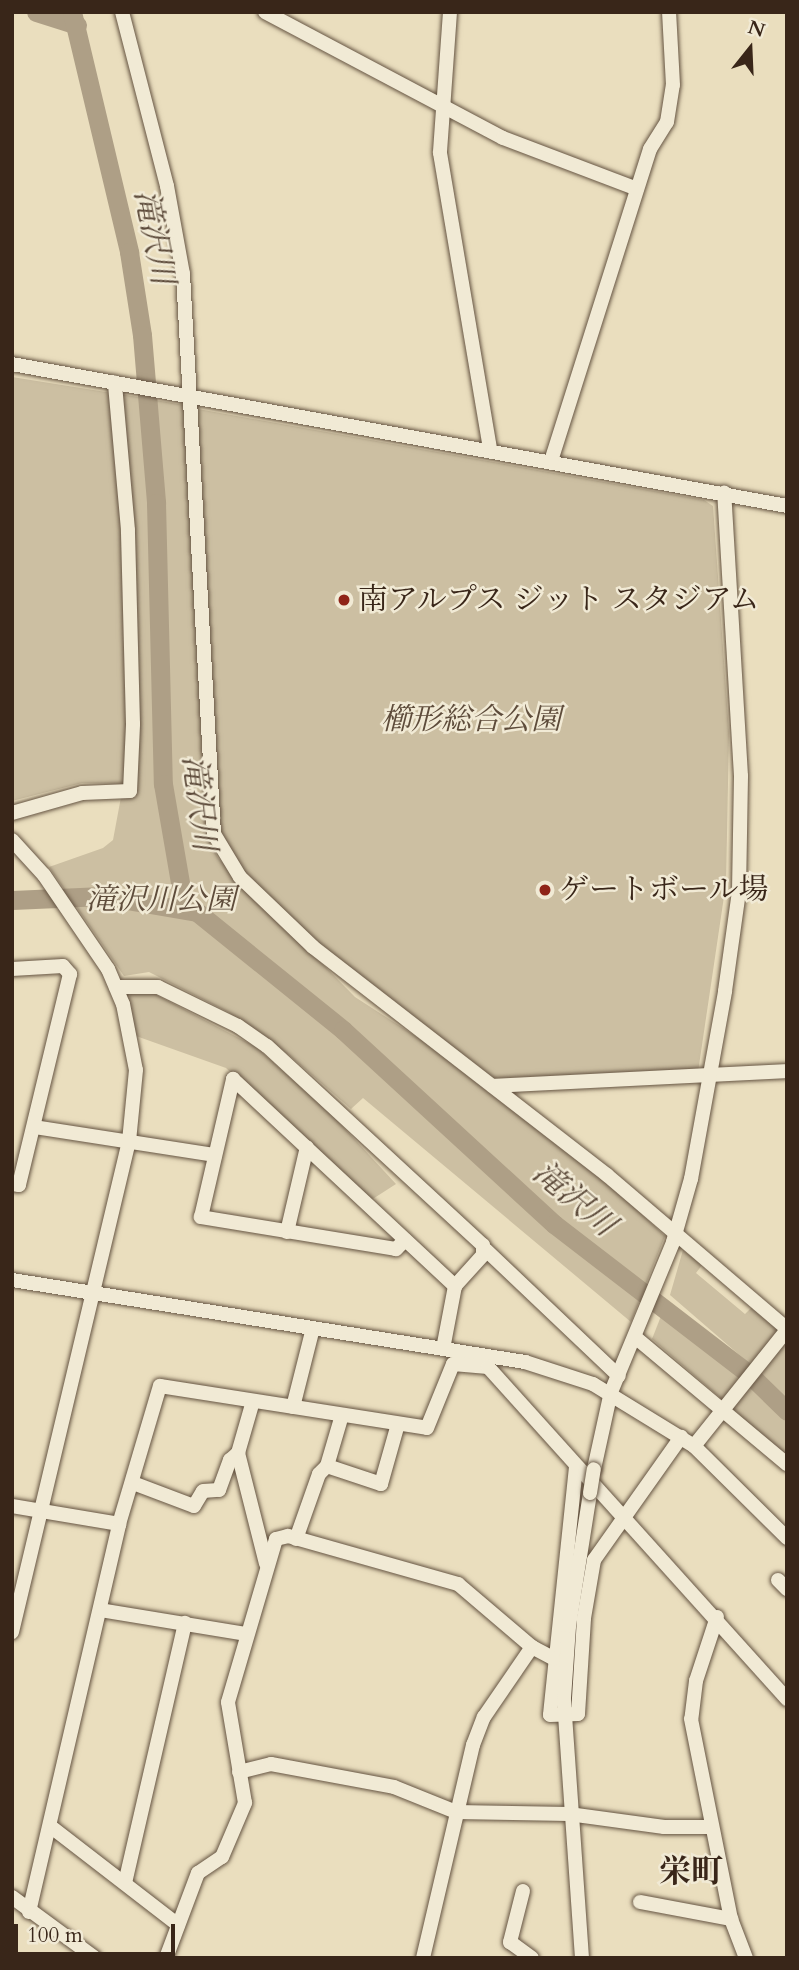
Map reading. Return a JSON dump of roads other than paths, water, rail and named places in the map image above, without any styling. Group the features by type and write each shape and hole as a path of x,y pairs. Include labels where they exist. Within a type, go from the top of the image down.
{"street":[{"path":"122,12 167,187 183,274 185,397 214,834 240,877 313,947 493,1086 784,1333 694,1446"},
{"path":"265,12 549,159 637,189"},
{"path":"450,12 442,105 443,176 490,449"},
{"path":"551,461 637,189 671,105 669,12"},
{"path":"12,364 185,397 490,449 787,506"},
{"path":"12,813 82,793 130,791 133,724 128,530 117,384"},
{"path":"582,1958 569,1814 565,1715 569,1626 594,1469 611,1392 674,1238 712,1075 739,891 741,802 734,613 724,493"},
{"path":"12,840 38,868 80,926 116,987 136,1070 130,1141 91,1293 12,1632"},
{"path":"12,969 63,966 69,974 19,1185 12,1184"},
{"path":"116,987 158,987 238,1026 267,1046 619,1376"},
{"path":"493,1086 787,1071"},
{"path":"405,1240 396,1249 201,1217 233,1079 455,1286"},
{"path":"34,1127 215,1155"},
{"path":"287,1232 307,1147"},
{"path":"443,1349 455,1286 486,1250"},
{"path":"12,1280 526,1362 611,1392 681,1437 694,1446 787,1538"},
{"path":"293,1407 313,1328"},
{"path":"637,1333 724,1406 787,1464"},
{"path":"29,1912 119,1524 134,1483 160,1386 428,1428 453,1364 488,1367 576,1467 626,1516 717,1617 787,1699"},
{"path":"134,1483 194,1506 203,1491 219,1490 230,1460 237,1453 253,1401"},
{"path":"296,1539 318,1474 327,1466 342,1415"},
{"path":"327,1466 381,1484 398,1424"},
{"path":"576,1467 553,1658 550,1715 578,1714 584,1618 594,1560 681,1437"},
{"path":"237,1453 266,1564"},
{"path":"12,1506 119,1524"},
{"path":"166,1958 198,1873 222,1857 241,1818 245,1803 228,1702 266,1564 276,1539 296,1539 458,1584 532,1647 553,1658"},
{"path":"100,1610 246,1633"},
{"path":"717,1617 696,1681 691,1719 731,1919 746,1958"},
{"path":"125,1883 185,1623"},
{"path":"423,1958 456,1812 484,1717 532,1647"},
{"path":"239,1772 271,1764 394,1787 456,1812 569,1814 664,1827 712,1827"},
{"path":"50,1826 178,1925"},
{"path":"523,1891 510,1942 532,1958"},
{"path":"12,1897 95,1958"},
{"path":"640,1902 731,1919"}],"waterway":[{"path":"36,12 77,25"},
{"name":"滝沢川","path":"72,12 129,252 142,335 156,503 163,784 184,906"},
{"name":"滝沢川","path":"12,900 103,896 197,912 343,1030 554,1224 749,1374 787,1411"}],"place":[{"name":"南アルプス ジット スタジアム","path":"344,600"},
{"name":"ゲートボール場","path":"545,890"}],"district":[{"name":"栄町","path":"691,1872"}],"park label":[{"name":"櫛形総合公園","path":"471,720"},
{"name":"滝沢川公園","path":"161,900"}]}
